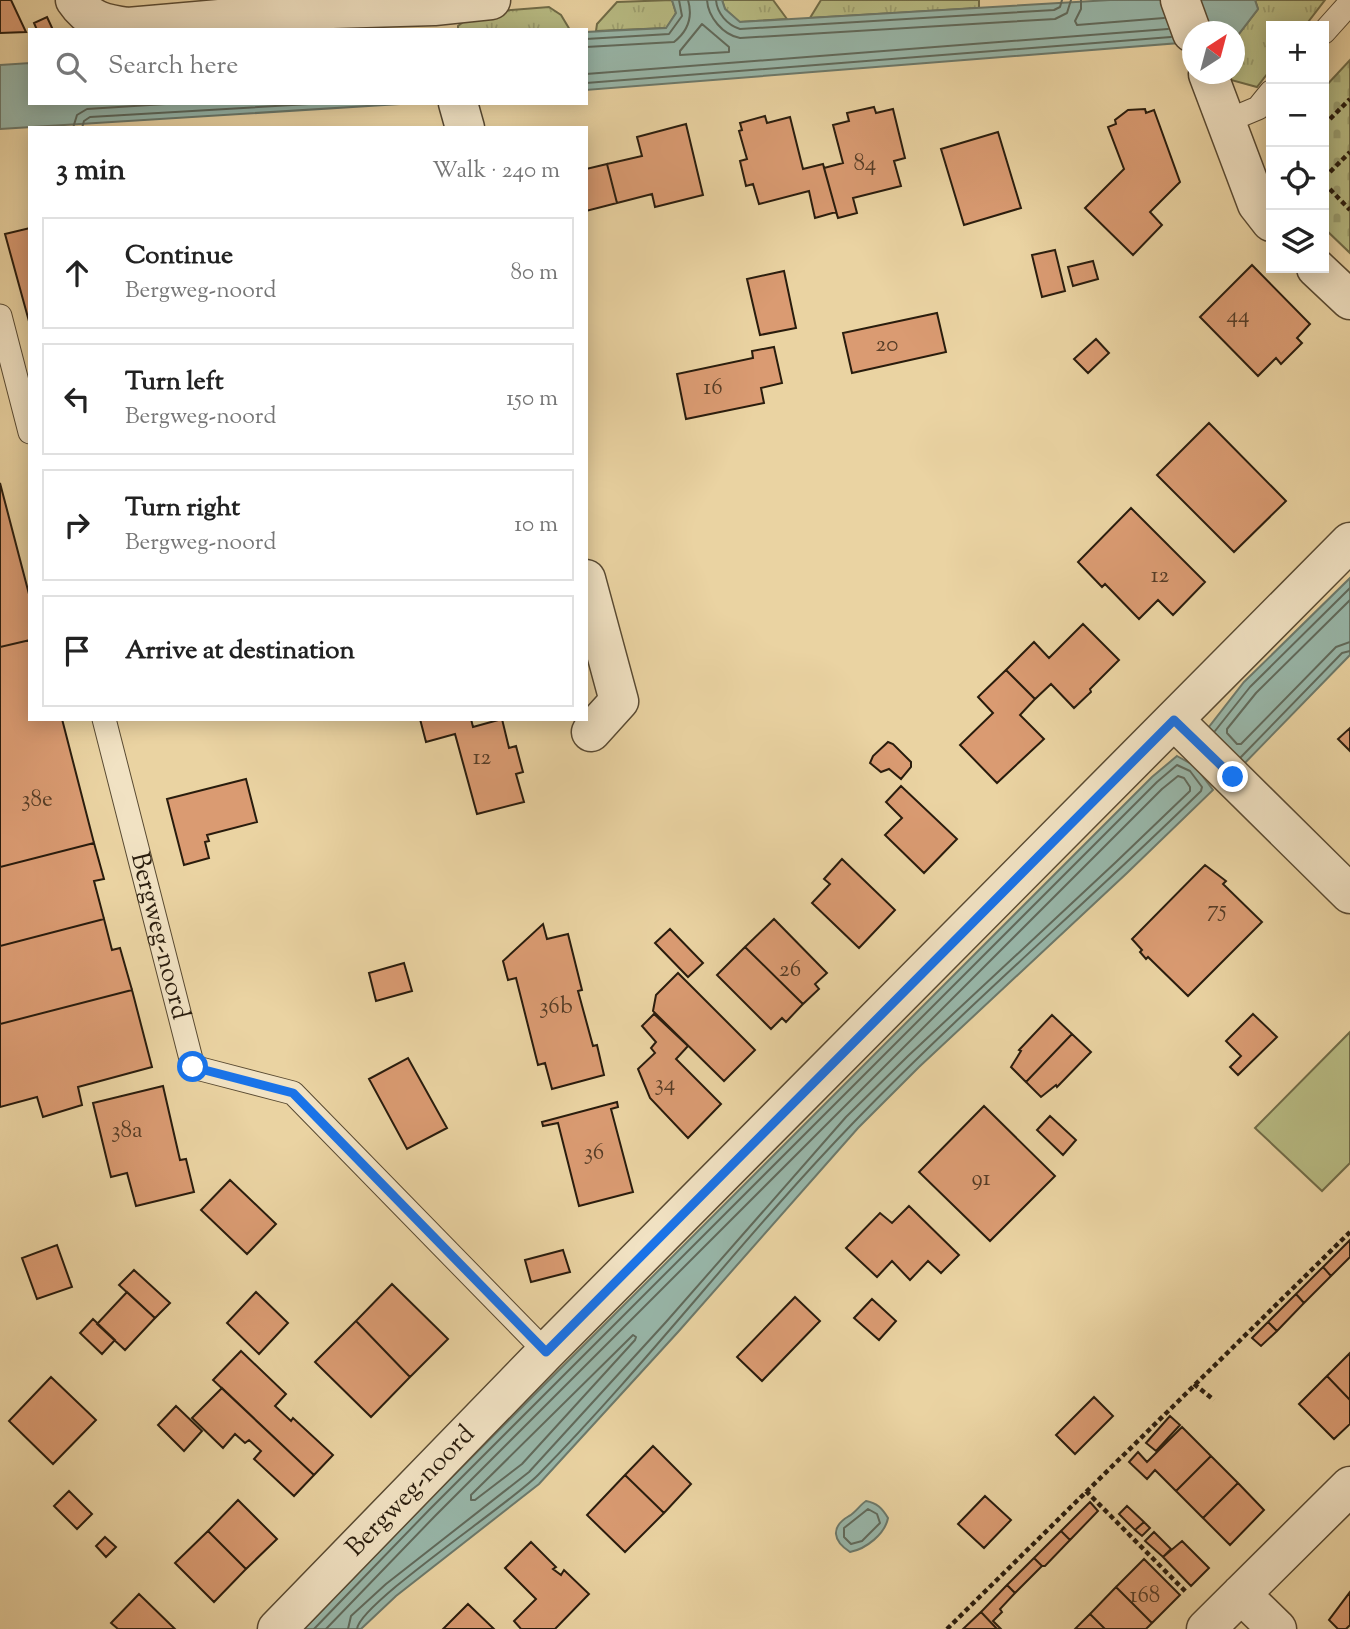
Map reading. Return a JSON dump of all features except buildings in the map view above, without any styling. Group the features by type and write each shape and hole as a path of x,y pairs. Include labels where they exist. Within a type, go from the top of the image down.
{"street":[{"path":"75,0 82,10 100,23 128,27 331,9 437,18 491,0"},
{"path":"1180,0 1188,21"},
{"path":"1212,84 1257,204 1266,216"},
{"path":"1321,273 1350,300"},
{"name":"Bergweg-noord","path":"277,1629 546,1352 1182,727 1350,542"},
{"path":"588,586 619,701 591,732"},
{"path":"1182,727 1350,894"},
{"path":"1220,1614 1350,1486"},
{"path":"1220,1614 1277,1629"}],"lane":[{"path":"1329,26 1350,3"},
{"path":"1227,121 1258,108 1266,98"},
{"path":"0,316 28,424"},
{"name":"Bergweg-noord","path":"105,721 193,1067 293,1093 546,1352"}],"path":[{"path":"1329,120 1350,99"},
{"path":"1329,175 1350,152"},
{"path":"1329,187 1350,210"},
{"path":"947,1629 1350,1232"},
{"path":"1194,1384 1214,1399"},
{"path":"1086,1490 1220,1614"}],"green space":[{"path":"672,0 676,13 667,28 596,31 597,24 617,2"},
{"path":"722,0 773,0 787,19 739,22 725,9"},
{"path":"821,0 979,0 979,8 810,18"},
{"path":"1255,0 1325,0 1309,21 1266,21 1266,75 1257,87 1245,84 1245,26 1258,9"},
{"path":"549,7 561,15 569,28 458,28 475,13"},
{"path":"1350,60 1350,253 1329,233 1329,83"},
{"path":"1350,1032 1350,1163 1322,1191 1255,1128"}],"water":[{"path":"672,0 722,0 725,9 740,22 1110,0 1255,0 1258,9 1245,26 1245,21 1182,21 1182,43 588,90 588,32 666,28 676,13"},
{"path":"28,63 28,105 384,105 0,129 0,65"},
{"path":"1350,578 1350,655 1238,770 1205,732 1244,682"},
{"path":"1177,756 1195,766 1213,790 919,1067 858,1128 539,1484 396,1596 361,1629 304,1629 424,1505 1152,777"},
{"path":"866,1501 881,1509 888,1518 883,1530 874,1540 850,1552 837,1539 836,1529"}],"route":[{"path":"193,1067 293,1093 546,1352 1174,720 1233,777"}]}
